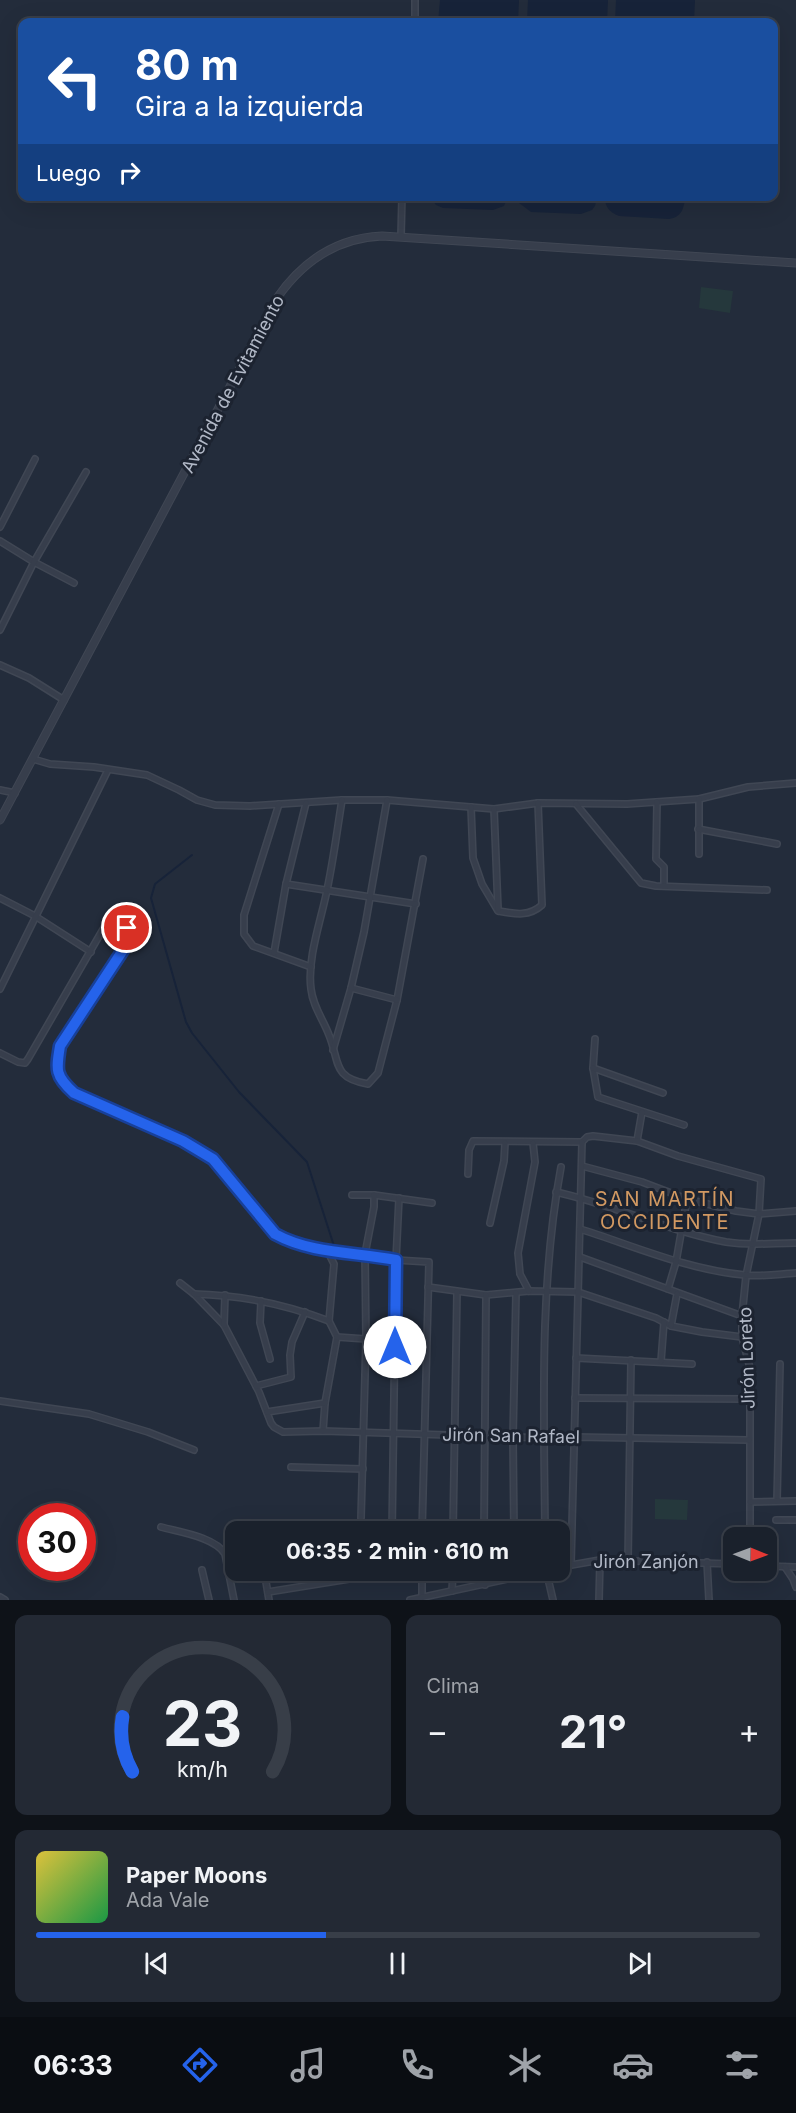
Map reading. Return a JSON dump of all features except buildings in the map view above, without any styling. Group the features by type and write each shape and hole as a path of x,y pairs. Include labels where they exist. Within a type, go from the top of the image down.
{"street":[{"path":"415,18 416,0"},
{"path":"401,236 402,201"},
{"name":"Avenida de Evitamiento","path":"0,820 277,298 290,279 319,255 339,244 369,236 401,236 796,263"},
{"path":"0,527 35,459"},
{"path":"0,630 34,562 86,472"},
{"path":"0,541 34,562 74,582"},
{"path":"0,665 29,678 64,700"},
{"path":"33,759 50,764 152,777 208,804 250,806 342,800 387,800 494,809 538,803 627,804 699,799 748,787 796,783"},
{"path":"0,989 84,823 108,770"},
{"path":"0,790 15,793"},
{"path":"699,799 699,854"},
{"path":"342,800 310,981 313,1001 330,1036 336,1062 342,1073 360,1082 368,1084 378,1073 397,1000 423,859"},
{"path":"333,1051 351,988 371,898 387,800"},
{"path":"657,802 656,860 664,867 664,886"},
{"path":"274,953 286,884 306,803"},
{"path":"471,807 473,858 482,884 498,911 521,915 536,911 542,904 538,803"},
{"path":"279,804 244,915 244,934 253,946 311,967"},
{"path":"576,804 641,883 767,890"},
{"path":"494,809 498,911"},
{"path":"698,829 777,844"},
{"path":"286,884 416,904"},
{"path":"0,898 35,916 91,952"},
{"path":"0,1053 25,1063 106,924 118,921 127,928 129,938 127,944 60,1046 57,1064 60,1081 74,1093 183,1141 213,1159 275,1234 289,1242 396,1260 429,1262 422,1521"},
{"path":"351,988 397,1000"},
{"path":"595,1039 593,1068 598,1097 684,1125"},
{"path":"593,1068 663,1093"},
{"path":"468,1174 469,1150 473,1141 582,1142 587,1137 593,1136 637,1142 642,1112"},
{"path":"572,1564 582,1142"},
{"name":"Jirón Loreto","path":"637,1142 761,1179 759,1214 746,1276 742,1316 742,1337 750,1368 750,1527"},
{"path":"490,1223 504,1161 505,1143"},
{"path":"529,1291 520,1274 518,1253 534,1170 533,1143"},
{"path":"582,1166 642,1182 687,1199 736,1211 759,1214 796,1211"},
{"path":"544,1521 546,1291 556,1192 561,1167"},
{"path":"556,1192 729,1242 796,1243"},
{"path":"352,1195 374,1195 432,1203"},
{"path":"361,1518 366,1339 365,1254 374,1208 374,1195"},
{"path":"392,1521 399,1198"},
{"path":"668,1289 676,1262 687,1199"},
{"path":"580,1229 676,1262 746,1276 796,1273"},
{"path":"323,1431 325,1404 337,1337 329,1321 334,1264 327,1250"},
{"path":"580,1257 742,1316"},
{"path":"180,1283 194,1293 224,1325 267,1412 325,1404"},
{"path":"428,1287 486,1295 529,1291 578,1292 627,1308 670,1326 742,1337"},
{"path":"453,1521 457,1292"},
{"path":"194,1293 225,1294 261,1301 329,1321"},
{"path":"514,1521 516,1293"},
{"path":"224,1325 225,1294"},
{"path":"670,1326 677,1294"},
{"path":"484,1521 486,1295"},
{"path":"261,1301 260,1323 270,1359"},
{"path":"256,1386 291,1377 292,1342 304,1312"},
{"path":"661,1361 664,1322"},
{"path":"337,1337 366,1339"},
{"path":"576,1358 692,1364"},
{"path":"628,1561 631,1360"},
{"path":"777,1501 780,1364"},
{"path":"575,1398 749,1399"},
{"path":"0,1401 88,1414 148,1432 194,1450"},
{"name":"Jirón San Rafael","path":"267,1412 274,1427 283,1432 749,1440"},
{"path":"291,1467 363,1470"},
{"path":"750,1502 796,1501"},
{"path":"776,1520 796,1520"},
{"path":"161,1527 219,1546 225,1554 234,1600"},
{"path":"599,1600 600,1560"},
{"name":"Jirón Zanjón","path":"572,1564 600,1560 723,1563"},
{"path":"707,1562 710,1600"},
{"path":"777,1567 796,1567"},
{"path":"785,1567 796,1587"},
{"path":"202,1570 209,1600"},
{"path":"266,1581 269,1600"},
{"path":"268,1592 332,1581"},
{"path":"422,1581 422,1598"},
{"path":"452,1581 452,1591"},
{"path":"410,1600 502,1581"},
{"path":"549,1581 553,1600"},
{"path":"0,1597 5,1600"}],"green space":[{"path":"701,287 733,291 730,313 699,308"},
{"path":"655,1499 688,1500 687,1520 655,1519"}],"water":[{"path":"440,0 519,0 518,18 438,18"},
{"path":"528,0 608,0 607,18 527,18"},
{"path":"616,0 695,0 694,18 615,18"},
{"path":"433,201 506,201 504,206 493,210 443,208"},
{"path":"518,201 596,201 592,210 581,214 531,212"},
{"path":"606,201 684,201 682,211 669,219 619,216 608,209"}],"waterway":[{"path":"192,855 155,884 151,898 186,1022 192,1033 239,1092 307,1162 334,1246"}],"district":[{"name":"SAN MARTÍN OCCIDENTE","path":"665,1210"}],"route":[{"path":"127,928 129,938 127,944 60,1046 57,1064 60,1081 74,1093 183,1141 213,1159 275,1234 289,1242 396,1260 395,1347"}]}
